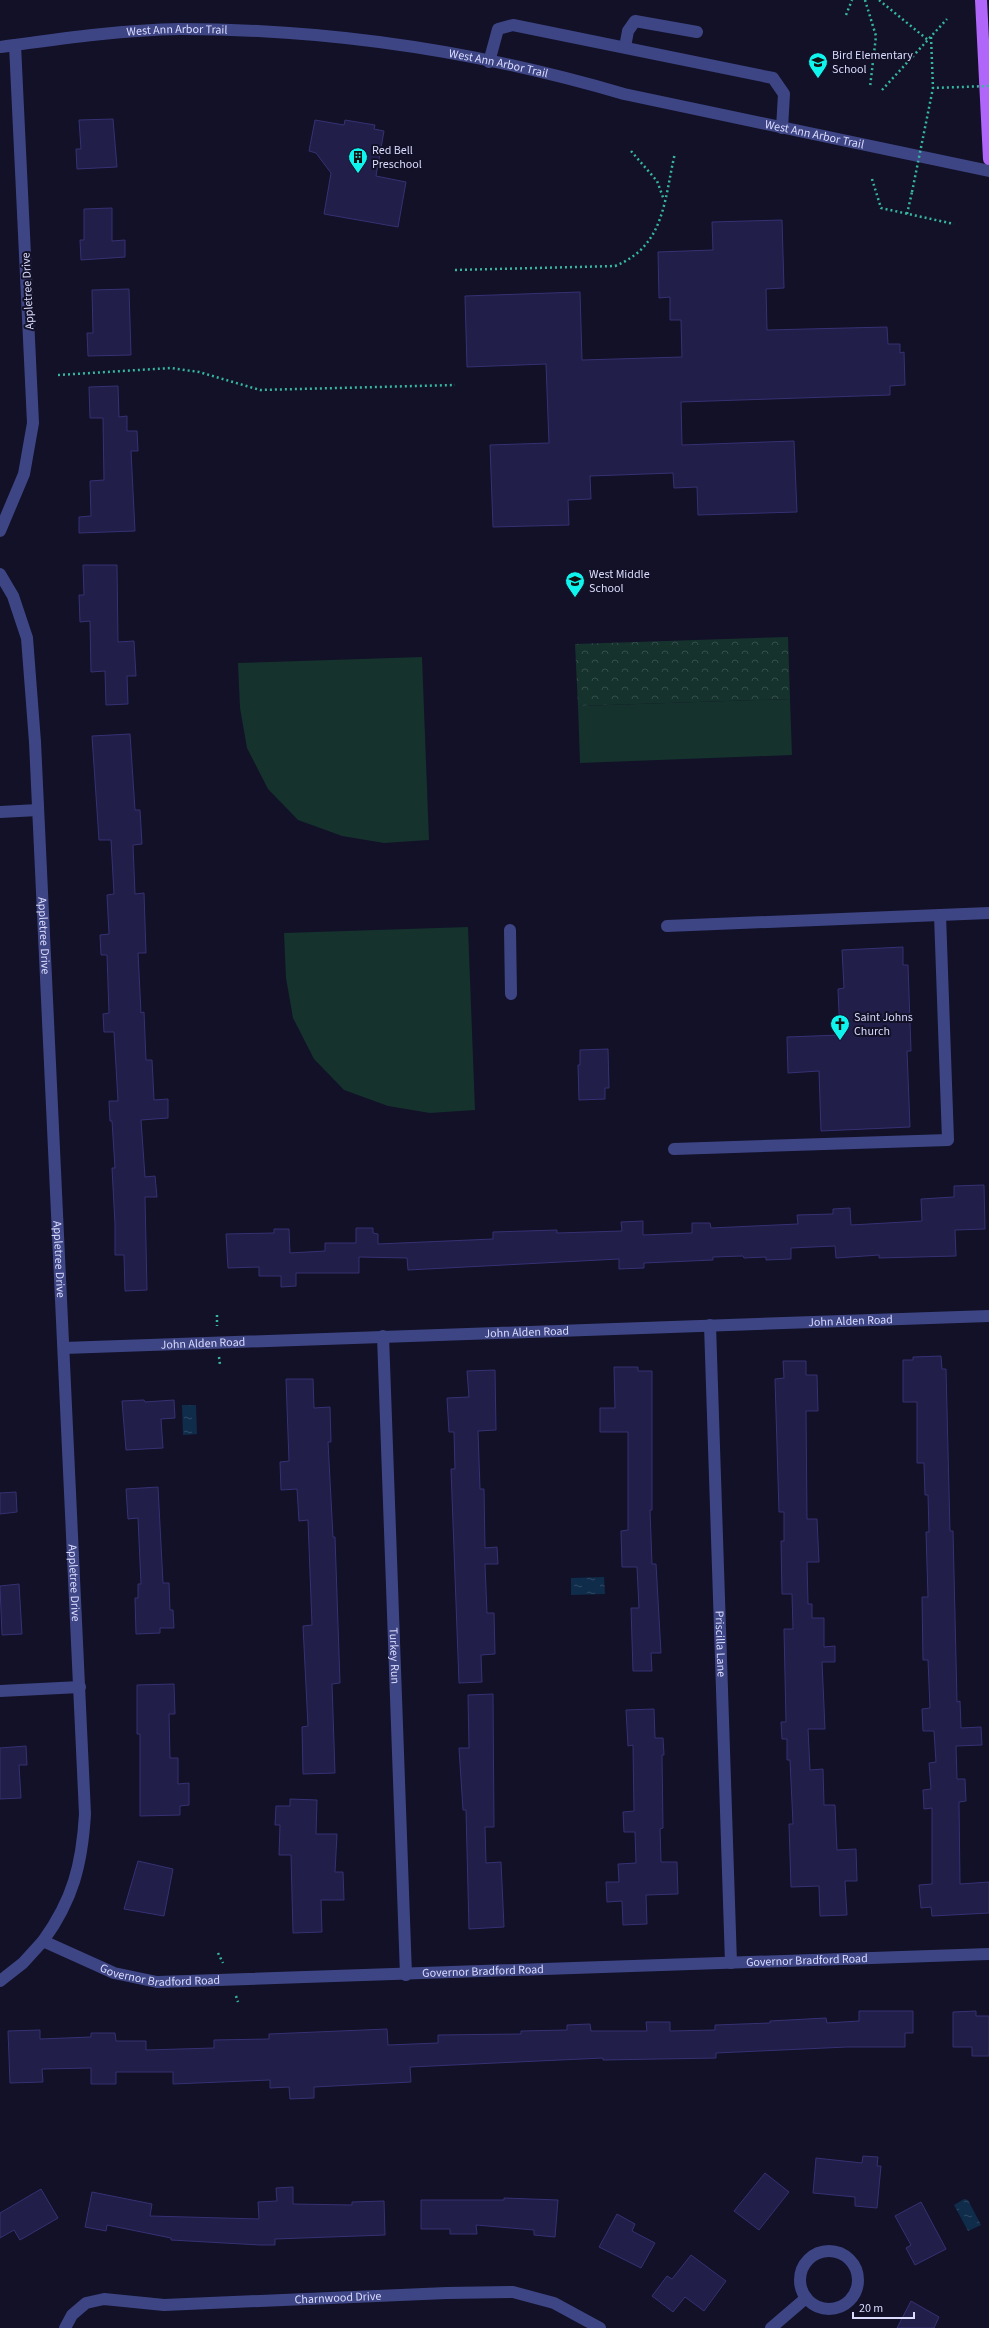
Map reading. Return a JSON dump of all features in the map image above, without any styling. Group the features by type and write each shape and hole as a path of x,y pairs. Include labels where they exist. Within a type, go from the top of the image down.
{"main road":[{"path":"984,3 989,158"}],"street":[{"path":"625,47 628,31 635,21 697,32"},
{"path":"488,62 498,30 513,25 773,78 784,94 782,128"},
{"name":"West Ann Arbor Trail","path":"0,47 126,32 172,30 270,32 361,40 488,62 576,80 624,94 989,170"},
{"name":"Appletree Drive","path":"0,531 24,474 33,423 15,45"},
{"name":"Appletree Drive","path":"0,574 13,596 27,638 38,810 85,1814 83,1846 78,1873 69,1898 56,1923 43,1941"},
{"path":"0,812 38,810"},
{"path":"667,926 989,913"},
{"path":"674,1149 948,1140 940,915"},
{"path":"510,930 511,994"},
{"name":"John Alden Road","path":"64,1348 989,1316"},
{"name":"Priscilla Lane","path":"710,1325 731,1964"},
{"name":"Turkey Run","path":"383,1336 406,1975"},
{"path":"0,1691 80,1687"},
{"path":"0,1981 23,1963 43,1941"},
{"name":"Governor Bradford Road","path":"43,1941 114,1973 157,1982 406,1975 989,1954"},
{"path":"832,2251 843,2254 852,2262 857,2272 858,2283 855,2294 847,2303 837,2308 826,2309 815,2306 806,2298 801,2288 800,2277 803,2266 810,2257 821,2252 832,2251"},
{"name":"Charnwood Drive","path":"64,2328 72,2315 86,2303 104,2299 164,2305 447,2293 514,2292 554,2303 600,2328"},
{"path":"771,2328 806,2298"}],"path":[{"path":"846,15 852,0"},
{"path":"865,0 876,36 870,87"},
{"path":"879,0 930,38 931,43 933,88 907,214"},
{"path":"882,90 947,19"},
{"path":"933,88 989,86"},
{"path":"631,151 657,181 664,201"},
{"path":"455,270 615,266 630,260 652,238 664,201 675,153"},
{"path":"872,179 882,208 954,224"},
{"path":"58,375 170,368 199,372 260,390 455,385"}],"green space":[{"path":"788,637 790,699 578,706 575,644"},
{"path":"422,657 429,840 384,843 342,836 298,820 268,789 247,748 240,708 238,663"},
{"path":"790,699 792,755 580,763 578,706"},
{"path":"468,927 475,1110 430,1113 388,1106 344,1090 314,1059 293,1018 286,978 284,933"}],"water":[{"path":"182,1405 196,1405 197,1434 183,1435"},
{"path":"604,1577 605,1594 571,1595 571,1578"},
{"path":"964,2199 968,2200 981,2225 968,2231 954,2205"}],"building":[{"path":"113,119 117,167 77,169 76,149 81,149 79,120"},
{"name":"Red Bell Preschool","path":"315,120 344,125 345,120 375,125 374,129 384,131 376,176 406,182 398,227 324,214 331,173 316,153 309,151"},
{"path":"112,208 112,241 125,240 125,257 81,260 80,240 84,240 84,209"},
{"path":"782,220 784,288 766,289 767,330 887,327 888,344 900,344 900,353 904,352 905,385 890,386 890,395 681,402 682,445 794,441 797,512 698,515 697,487 674,488 673,473 590,476 591,499 568,500 569,525 493,527 490,445 549,443 546,364 467,367 465,296 580,292 582,360 682,357 681,320 670,320 670,297 659,298 658,252 713,250 712,222"},
{"path":"129,289 131,355 88,356 87,333 93,333 92,290"},
{"path":"118,386 119,417 127,416 127,431 137,431 138,451 131,451 135,531 79,533 79,517 91,516 90,481 104,480 103,418 90,418 89,387"},
{"path":"83,565 117,565 118,642 134,641 136,676 127,676 128,704 106,705 105,671 91,672 90,621 80,622 79,595 84,595"},
{"path":"130,734 135,810 140,810 142,844 133,845 135,894 144,893 146,953 138,953 141,1013 144,1012 146,1060 152,1060 154,1100 168,1099 168,1118 141,1120 145,1177 155,1176 157,1197 145,1197 147,1290 125,1291 124,1255 115,1255 112,1168 115,1168 112,1121 110,1121 109,1101 118,1101 114,1032 104,1032 103,1014 109,1013 107,955 101,955 100,935 109,934 107,895 114,894 111,840 99,840 92,736"},
{"name":"Saint Johns Church","path":"903,947 903,965 908,965 911,1051 907,1051 910,1127 821,1131 819,1071 788,1073 787,1037 840,1035 838,989 844,988 842,950"},
{"path":"608,1049 609,1088 605,1088 605,1099 579,1100 578,1065 580,1065 580,1050"},
{"path":"984,1185 985,1229 955,1230 956,1256 879,1258 879,1255 836,1258 835,1246 791,1248 791,1259 766,1260 766,1257 744,1258 743,1256 713,1257 713,1260 644,1263 644,1268 619,1269 619,1259 408,1270 407,1258 359,1257 359,1273 296,1273 296,1286 281,1287 281,1276 259,1276 259,1267 228,1268 226,1234 274,1233 274,1229 289,1229 290,1253 325,1251 325,1243 356,1243 356,1228 373,1228 373,1233 378,1234 378,1244 493,1239 493,1232 557,1230 557,1233 622,1231 621,1222 643,1221 643,1235 692,1233 692,1223 710,1223 711,1228 798,1224 797,1215 833,1214 833,1209 850,1208 851,1225 922,1221 921,1199 954,1197 954,1186"},
{"path":"941,1356 942,1369 946,1369 950,1531 953,1531 957,1702 960,1701 961,1728 981,1727 982,1745 956,1746 957,1779 965,1779 966,1801 959,1802 960,1884 989,1882 989,1913 932,1916 931,1907 921,1908 919,1885 932,1884 932,1808 924,1809 923,1790 931,1789 929,1763 936,1762 934,1731 923,1731 922,1709 930,1708 928,1660 923,1660 922,1597 928,1597 926,1532 929,1532 928,1495 925,1495 924,1463 917,1463 917,1402 903,1402 903,1360 913,1360 913,1357"},
{"path":"783,1361 806,1361 806,1375 817,1375 818,1411 806,1411 807,1519 817,1519 819,1562 807,1562 808,1604 812,1604 812,1618 824,1618 824,1647 835,1646 835,1662 822,1662 825,1729 808,1729 810,1770 823,1769 824,1805 835,1805 837,1850 856,1849 857,1881 845,1881 847,1915 820,1916 819,1886 791,1887 789,1824 793,1824 790,1760 787,1760 787,1739 782,1739 781,1722 786,1722 784,1629 793,1629 792,1594 782,1594 781,1541 784,1541 784,1512 779,1512 775,1379 784,1378"},
{"path":"614,1367 638,1367 638,1371 652,1371 652,1510 650,1510 652,1564 656,1564 661,1653 651,1653 652,1671 633,1671 631,1608 639,1608 637,1567 622,1567 621,1531 628,1530 628,1432 600,1432 600,1408 615,1408"},
{"path":"495,1370 496,1430 478,1431 480,1489 484,1489 485,1548 497,1547 498,1564 485,1564 487,1613 494,1613 495,1654 481,1655 482,1682 459,1683 451,1469 455,1469 454,1432 449,1432 447,1398 469,1397 467,1371"},
{"path":"286,1379 313,1379 314,1408 330,1407 331,1442 328,1442 333,1537 335,1537 340,1683 332,1684 335,1773 303,1774 302,1727 308,1726 303,1626 312,1625 308,1520 299,1521 297,1489 281,1490 280,1462 289,1461"},
{"path":"144,1400 145,1402 174,1400 175,1418 161,1419 163,1448 126,1450 122,1401"},
{"path":"158,1487 163,1583 169,1583 170,1610 173,1610 174,1628 160,1628 160,1633 136,1634 135,1598 138,1598 138,1584 141,1584 138,1518 128,1519 126,1489"},
{"path":"16,1492 17,1512 0,1514 0,1493"},
{"path":"19,1584 22,1634 2,1635 0,1586"},
{"path":"174,1684 175,1714 169,1714 170,1758 178,1758 178,1784 189,1783 189,1805 180,1806 180,1815 140,1816 140,1734 137,1734 137,1685"},
{"path":"493,1694 494,1827 485,1827 486,1863 501,1862 504,1927 469,1929 466,1810 463,1810 459,1748 469,1748 468,1695"},
{"path":"654,1709 655,1738 663,1738 664,1755 662,1755 663,1828 660,1829 661,1862 677,1862 678,1894 646,1895 647,1924 623,1925 622,1901 607,1902 606,1882 619,1882 618,1864 636,1863 635,1832 624,1832 623,1812 634,1811 633,1745 628,1746 626,1710"},
{"path":"26,1746 27,1765 19,1765 21,1798 0,1799 0,1748"},
{"path":"290,1799 317,1800 316,1834 337,1834 335,1872 343,1872 344,1900 321,1900 322,1932 293,1933 291,1855 279,1855 280,1825 275,1825 276,1806 290,1806"},
{"path":"138,1861 173,1869 164,1916 124,1909"},
{"path":"859,2011 913,2011 913,2033 905,2033 905,2047 847,2047 716,2053 716,2058 603,2060 603,2058 410,2067 411,2082 314,2087 314,2098 290,2099 289,2087 270,2088 270,2080 173,2084 173,2072 116,2072 116,2084 91,2084 91,2068 42,2069 43,2082 10,2083 8,2031 40,2030 40,2039 91,2037 91,2033 115,2033 116,2041 146,2041 146,2050 214,2048 214,2040 269,2039 269,2034 387,2029 388,2045 438,2043 438,2035 521,2034 521,2031 567,2030 567,2025 590,2024 591,2031 647,2031 646,2022 670,2022 670,2031 715,2030 715,2025 770,2023 770,2021 826,2018 827,2023 859,2021"},
{"path":"976,2011 976,2016 989,2016 989,2056 972,2056 972,2047 953,2047 953,2012"},
{"path":"863,2156 878,2157 877,2166 881,2166 877,2208 855,2206 855,2197 813,2193 816,2158 862,2163"},
{"path":"765,2173 789,2192 759,2230 734,2211"},
{"path":"293,2187 293,2204 352,2205 352,2202 384,2201 385,2235 275,2239 275,2245 260,2245 171,2240 171,2238 107,2225 106,2231 85,2227 92,2192 152,2204 150,2216 259,2219 258,2202 277,2201 276,2188"},
{"path":"41,2189 58,2218 20,2240 14,2230 0,2238 0,2213"},
{"path":"504,2198 558,2200 555,2237 534,2235 534,2230 476,2225 477,2234 450,2234 450,2229 421,2229 421,2200 504,2200"},
{"path":"921,2202 946,2249 915,2265 906,2248 911,2245 895,2216"},
{"path":"617,2214 635,2224 632,2231 655,2243 641,2268 599,2247"},
{"path":"691,2255 726,2281 704,2311 685,2297 673,2312 652,2296 667,2276 672,2279"},
{"path":"911,2301 939,2317 934,2328 897,2328"}],"place":[{"name":"Bird Elementary School","path":"818,79"},
{"name":"Red Bell Preschool","path":"358,174"},
{"name":"West Middle School","path":"575,598"},
{"name":"Saint Johns Church","path":"840,1041"}]}
